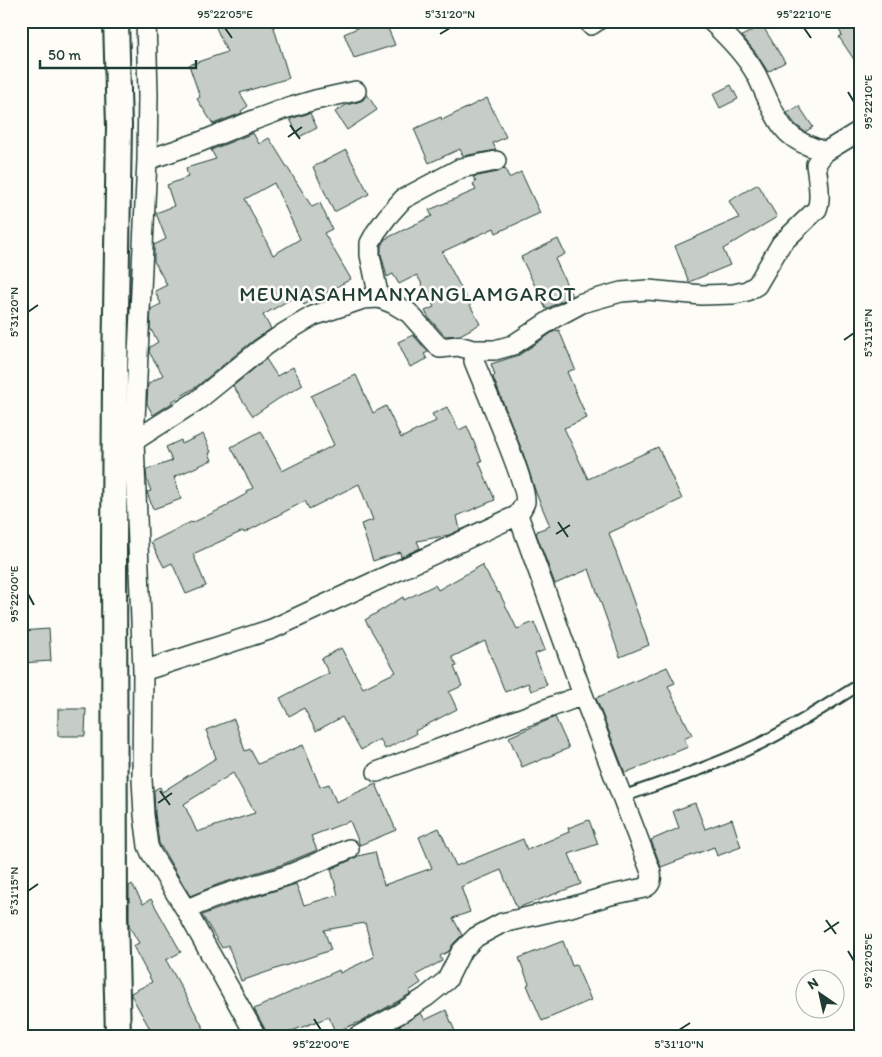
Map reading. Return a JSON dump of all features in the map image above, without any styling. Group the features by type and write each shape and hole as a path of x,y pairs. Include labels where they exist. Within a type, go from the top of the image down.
{"street":[{"path":"116,21 119,126 114,520 115,916 118,1036"},
{"path":"146,21 147,160 134,441 142,671 144,815 148,846 151,853 186,910 256,1036"},
{"path":"589,21 592,25 597,21"},
{"path":"711,21 734,42 755,72 778,120 787,132 800,142 825,152"},
{"path":"147,160 200,142 281,110 356,91"},
{"path":"134,441 198,400 261,349 284,333 313,316 362,298 379,298 409,313 440,348 458,346 473,350 495,350 513,345 554,318 582,303 621,292 648,290 702,295 734,294 747,291 757,285 781,244 818,209 819,196 816,164 825,152 861,130"},
{"path":"379,298 370,255 370,243 386,216 403,199 462,168 496,161"},
{"path":"142,671 272,629 518,515 526,502 524,489 474,361"},
{"path":"358,1036 400,1014 426,997 447,980 461,952 466,947 476,938 502,923 647,887 652,881 651,872 582,695 518,515"},
{"path":"376,772 582,695"},
{"path":"186,910 222,895 286,875 349,849"}],"lane":[{"path":"622,797 754,747 861,684"}],"building":[{"path":"213,21 272,21 289,78 240,93 248,106 241,111 242,113 213,124 197,99 200,97 189,65 227,52"},
{"path":"373,21 385,21 395,45 354,58 344,34"},
{"path":"834,21 861,21 861,70 839,37 842,35"},
{"path":"762,25 785,62 768,72 742,36"},
{"path":"731,85 738,99 720,108 713,94"},
{"path":"367,94 377,110 347,130 335,112 346,105 363,100"},
{"path":"487,98 506,137 493,143 496,150 463,156 460,149 429,163 414,129 441,117 442,120"},
{"path":"799,106 813,127 805,132 795,124 787,113"},
{"path":"310,113 317,128 299,137 290,119"},
{"path":"253,133 259,144 269,138 312,207 320,203 332,229 324,233 351,279 304,305 298,295 263,315 271,329 254,340 196,387 153,415 147,404 148,384 163,375 149,352 150,347 158,342 150,328 151,309 161,304 155,291 167,285 154,261 154,245 166,239 156,213 174,206 167,185 188,177 186,168 216,159 211,150","holes":["274,183 300,239 273,255 245,199"]},
{"path":"346,150 369,194 334,212 313,167"},
{"path":"505,168 509,178 521,172 540,213 496,233 494,228 442,252 480,324 460,335 445,336 425,311 434,307 417,275 399,284 393,274 387,277 381,254 381,246 385,239 432,216 429,210 476,190 473,184 476,182 473,177 498,172"},
{"path":"758,184 777,217 723,249 730,265 689,282 675,246 739,218 729,201"},
{"path":"558,239 565,254 555,259 572,296 546,309 521,257"},
{"path":"559,330 575,369 567,372 587,418 564,428 588,479 658,447 682,499 609,533 649,645 620,657 589,569 555,584 536,533 550,526 493,377 495,375 491,364 519,355"},
{"path":"413,335 428,352 424,354 427,359 410,367 398,342"},
{"path":"266,359 277,376 293,367 303,385 253,416 233,386"},
{"path":"356,375 373,413 386,406 401,438 436,421 432,414 447,407 459,430 467,426 482,461 479,462 495,500 457,516 460,530 449,535 417,541 420,548 401,557 400,552 373,561 361,524 373,520 359,484 309,509 305,501 244,533 243,531 193,554 206,586 186,594 172,563 164,567 151,542 229,505 253,488 231,447 261,431 282,471 334,445 311,396"},
{"path":"203,434 211,452 209,453 212,460 174,477 181,499 153,509 147,492 151,491 146,470 172,461 166,447 181,440 182,444"},
{"path":"482,565 499,592 517,629 534,622 545,650 535,654 547,685 531,691 528,683 505,692 485,641 452,657 457,666 454,667 462,686 449,692 457,709 415,731 416,734 385,749 380,739 361,750 342,717 316,731 304,708 289,716 280,698 329,673 321,659 341,648 363,688 396,672 365,620 403,597 404,600 435,585 438,590"},
{"path":"49,629 51,661 21,663 21,631"},
{"path":"667,667 675,683 668,686 692,735 684,739 688,747 625,773 596,698"},
{"path":"58,709 86,709 85,736 58,736"},
{"path":"555,717 569,748 522,767 509,737"},
{"path":"234,719 245,751 250,749 258,764 303,745 320,787 329,784 336,802 376,784 396,830 360,845 350,821 311,836 317,850 281,865 219,884 190,896 159,843 154,790 160,787 162,792 216,758 206,730","holes":["233,773 255,813 197,832 184,804"]},
{"path":"695,803 705,829 732,819 741,847 717,856 714,847 661,867 651,840 679,828 673,811"},
{"path":"589,820 598,844 569,854 581,884 517,908 501,870 461,887 470,912 453,918 462,935 449,951 440,956 442,961 416,975 421,983 409,991 410,994 362,1021 335,1032 329,1017 289,1032 290,1036 267,1036 254,1009 339,970 340,973 374,957 365,923 324,930 331,950 241,981 228,945 222,948 202,915 296,884 304,905 338,895 331,869 358,856 375,852 384,885 432,868 419,837 439,828 456,866 523,839 527,850 569,832 568,828"},
{"path":"132,884 143,904 151,899 181,952 166,960 208,1036 154,1036 131,995 131,993 152,982 133,946 139,943 129,926 129,886"},
{"path":"563,941 572,966 576,965 591,1000 542,1021 527,985 529,984 519,958"},
{"path":"446,1010 457,1036 382,1036 421,1013 425,1020"}],"district":[{"name":"MEUNASAHMANYANGLAMGAROT","path":"408,293"}]}
